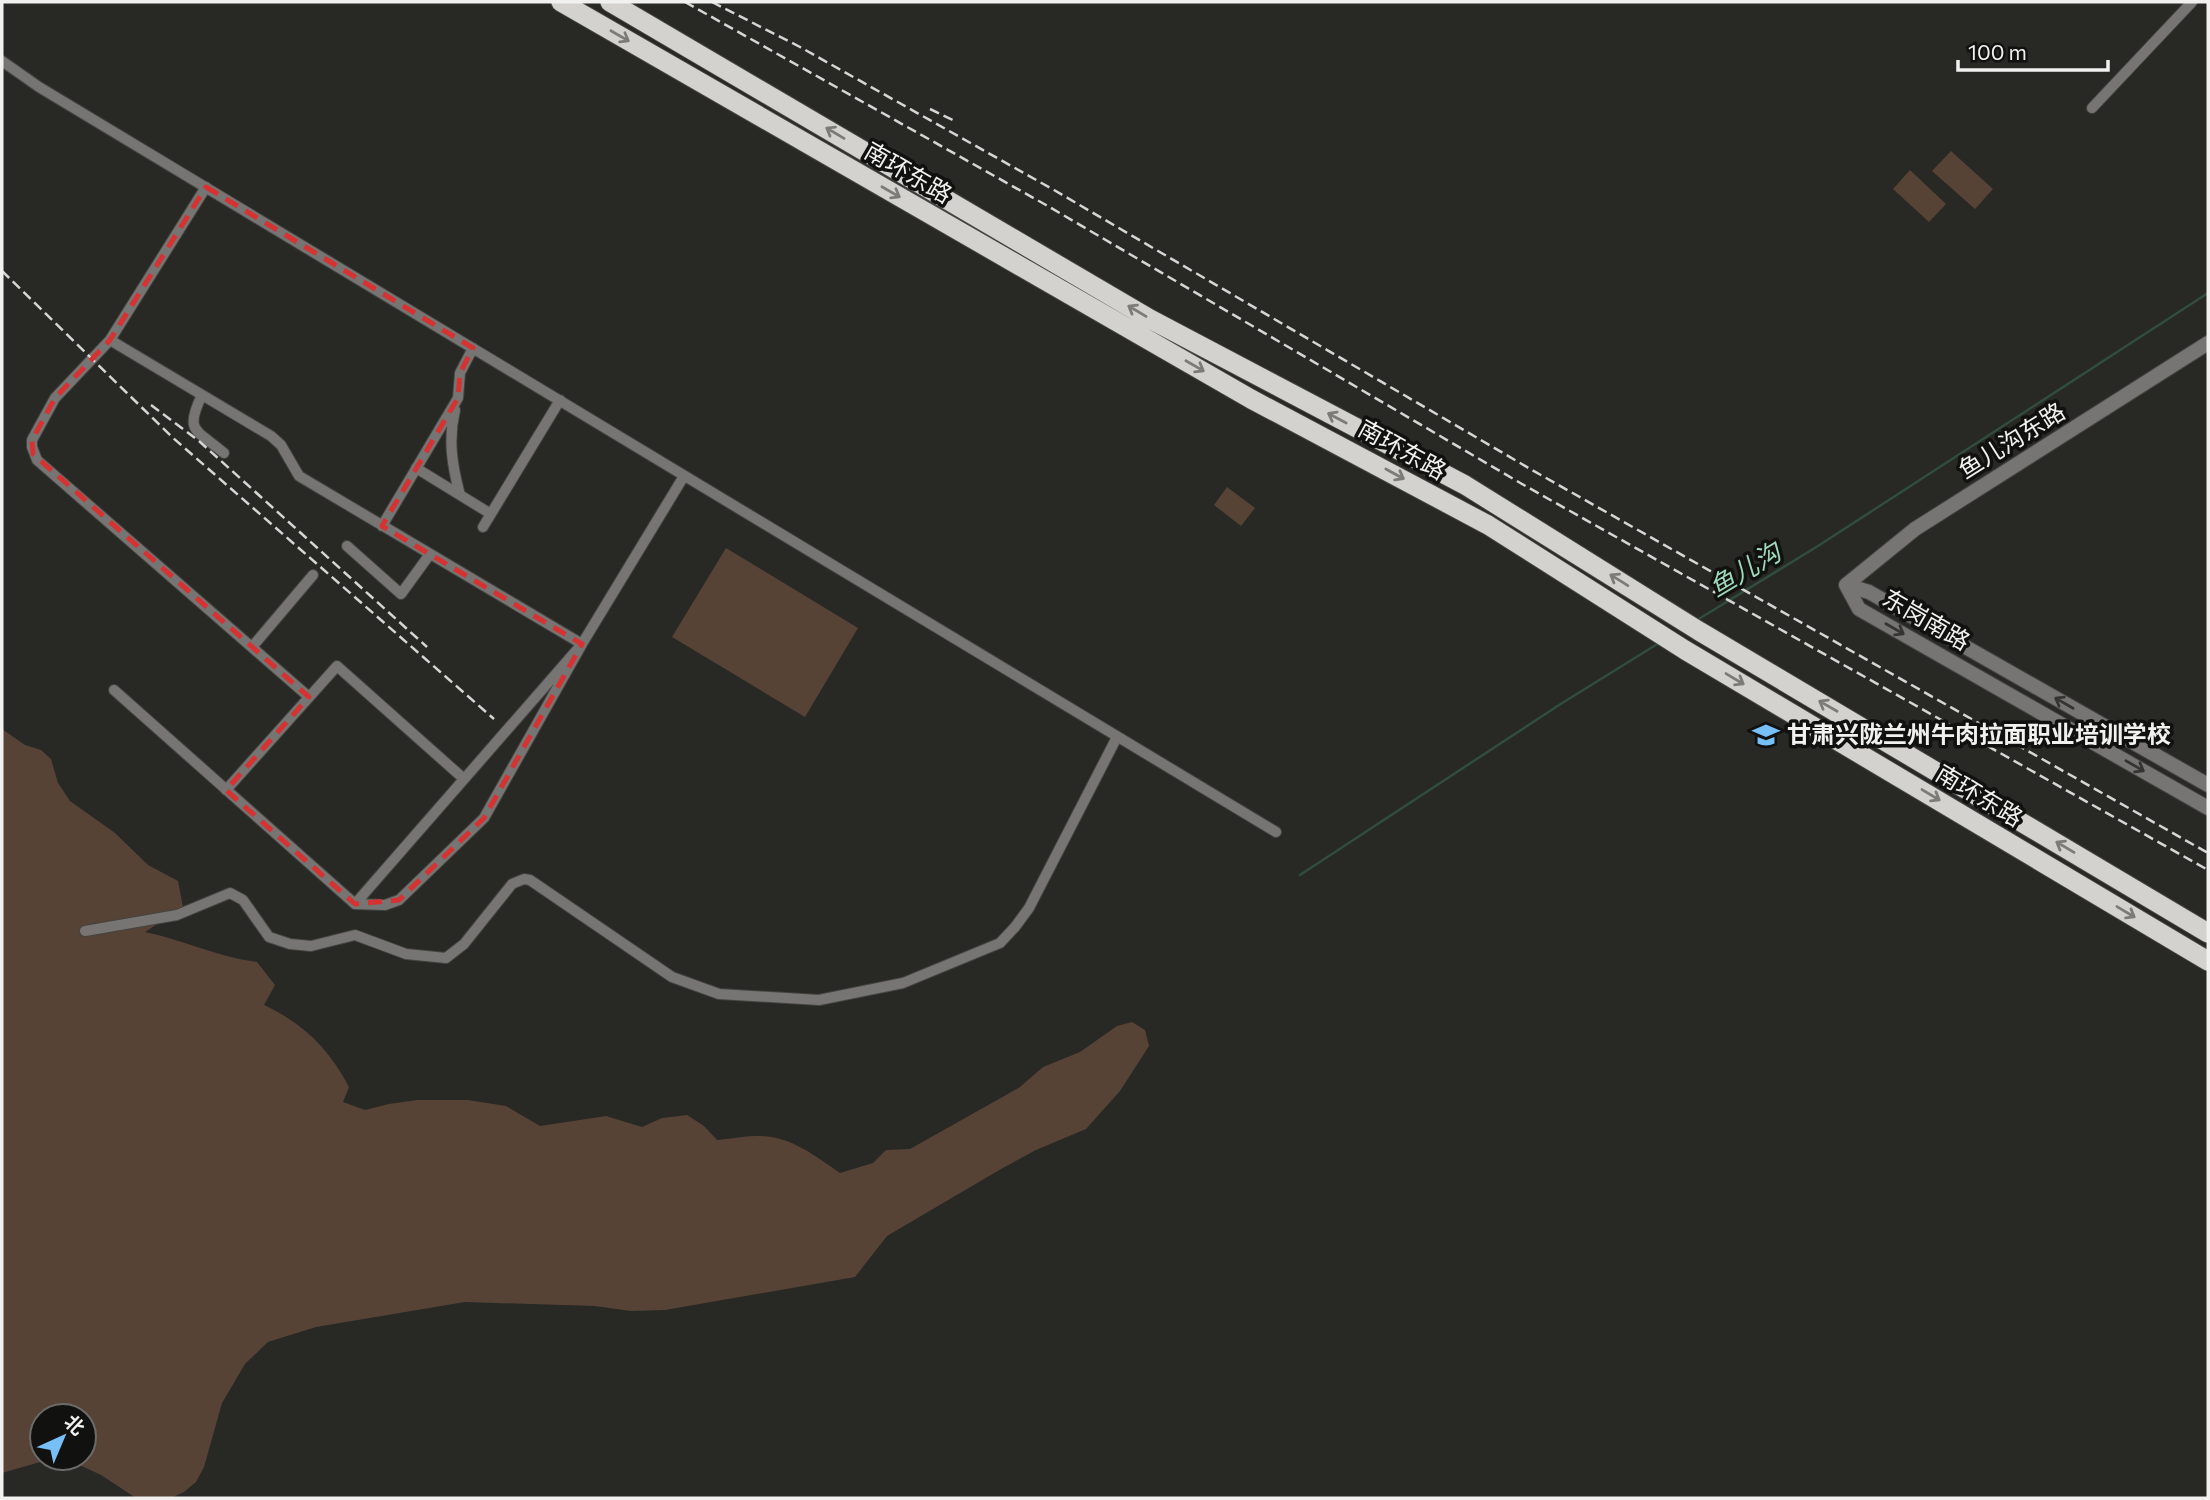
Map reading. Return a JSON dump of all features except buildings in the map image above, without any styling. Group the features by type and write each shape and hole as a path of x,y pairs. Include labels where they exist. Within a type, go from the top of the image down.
{"highway":[{"name":"南环东路","path":"561,2 1251,398 1488,525 1676,644 2208,961"},
{"name":"南环东路","path":"610,2 1150,318 1465,485 1699,631 2208,933"},
{"path":"1454,506 1465,485"}],"street":[{"path":"2092,108 2192,2"},
{"path":"2,61 38,87 1276,832"},
{"path":"206,187 110,340 55,398 34,433 33,454 309,697"},
{"path":"110,340 281,444 299,476 582,645"},
{"name":"鱼儿沟东路","path":"1846,585 1916,529 2208,343"},
{"path":"460,495 451,463 450,430 458,398 460,373 473,348"},
{"path":"202,395 192,415 193,427 224,453"},
{"path":"382,526 458,398"},
{"path":"483,527 559,400"},
{"path":"416,468 491,514"},
{"path":"114,690 355,904 385,905 399,900 484,818 582,645 684,476"},
{"path":"347,546 401,594 430,554"},
{"path":"252,647 313,575"},
{"name":"东岗南路","path":"1846,585 1869,592 2208,785"},
{"name":"东岗南路","path":"1846,585 1859,609 2208,808"},
{"path":"355,904 582,645"},
{"path":"226,790 337,666 464,779"},
{"path":"85,932 177,915 230,893 243,900 269,937 290,944 311,946 355,934 406,954 446,958 464,944 512,884 530,880 536,881 545,890 672,977 719,994 819,1000 904,983 1000,943 1029,908 1117,737"}],"highlighted area":[{"path":"206,187 473,348 460,373 458,398 382,526 582,644 484,818 399,900 355,904 226,790 309,697 33,454 32,440 55,398 110,340"}],"shaded area":[{"path":"1951,151 1993,189 1975,209 1932,171"},
{"path":"1910,170 1946,204 1929,222 1893,189"},
{"path":"1227,487 1255,508 1241,526 1214,505"},
{"path":"726,548 858,628 805,717 672,637"},
{"path":"2,729 25,745 41,750 51,759 58,783 70,801 115,833 148,865 178,881 183,907 145,932 257,962 275,985 264,1005 291,1020 314,1038 349,1087 343,1102 365,1110 417,1100 468,1100 506,1106 540,1126 606,1116 642,1127 662,1118 687,1115 704,1126 717,1140 756,1136 779,1139 801,1147 840,1173 873,1163 886,1150 910,1149 1020,1087 1043,1067 1080,1052 1117,1026 1132,1022 1145,1030 1149,1046 1120,1091 1086,1129 1036,1150 887,1236 855,1277 665,1310 631,1311 595,1306 465,1302 316,1327 268,1342 245,1364 222,1403 204,1467 196,1482 184,1492 171,1498 136,1498 95,1472 98,1472 98,1402 28,1402 28,1466 2,1473"}],"waterway":[{"name":"鱼儿沟","path":"1697,620 1818,546 2208,293"},
{"name":"鱼儿沟","path":"1300,875 1559,705 1659,643"}],"railway":[{"path":"685,2 1046,205 1522,484 2208,870"},
{"path":"712,2 800,47 1054,190 1532,470 2208,853"},
{"path":"930,109 957,122"},
{"path":"2,271 172,437 494,719"},
{"path":"151,405 199,441 427,647"}],"place":[{"name":"甘肃兴陇兰州牛肉拉面职业培训学校","path":"1766,735"}]}
